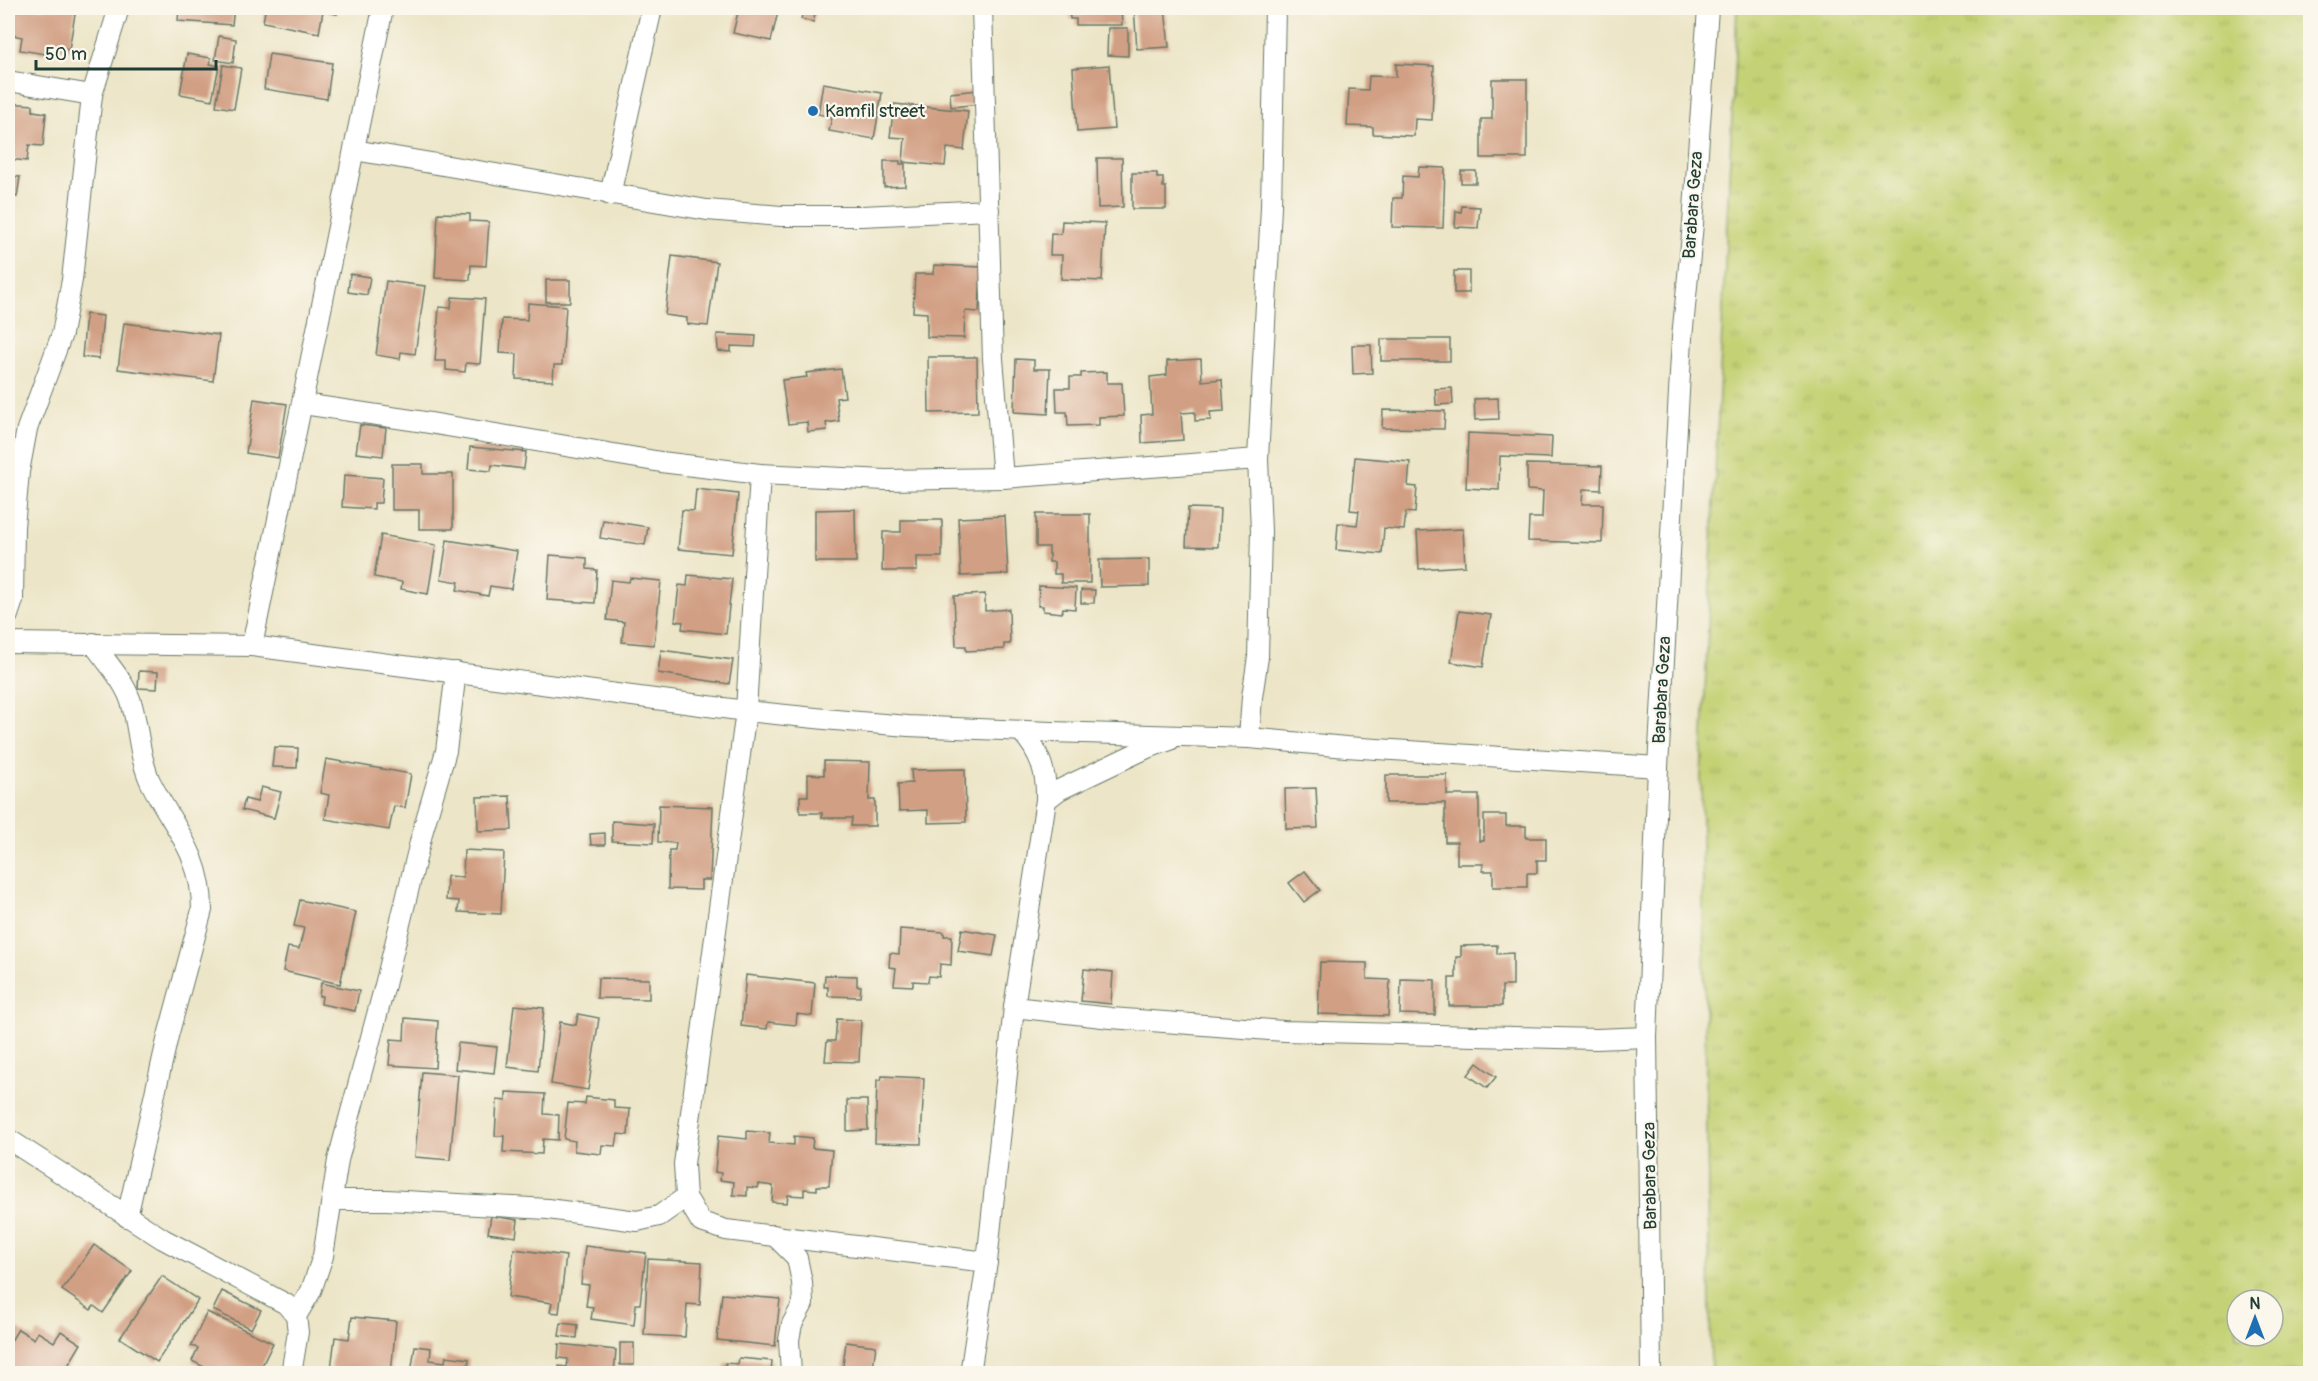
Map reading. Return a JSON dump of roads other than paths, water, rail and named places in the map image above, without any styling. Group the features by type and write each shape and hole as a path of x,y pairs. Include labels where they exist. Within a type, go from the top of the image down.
{"street":[{"path":"8,615 13,600 14,527 19,472 27,429 62,334 72,280 93,95 119,8"},
{"path":"252,646 382,8"},
{"path":"610,195 652,8"},
{"path":"982,8 993,359 1003,478"},
{"path":"1250,738 1252,697 1258,657 1261,531 1258,459 1271,207 1275,8"},
{"name":"Barabara Geza","path":"1651,1374 1647,1037 1658,767 1681,361 1708,8"},
{"path":"8,81 93,95"},
{"path":"354,150 707,210 781,216 862,216 989,210"},
{"path":"303,404 661,462 760,474 886,480 1003,478 1258,459"},
{"path":"760,474 746,711 684,1164 686,1197 701,1222 726,1230 987,1262"},
{"path":"8,643 252,646 746,711 908,726 1250,738 1346,747 1658,767"},
{"path":"93,643 120,680 132,702 150,780 189,848 202,890 202,910 168,1036 127,1217"},
{"path":"296,1316 311,1291 323,1256 338,1161 423,830 446,751 456,672"},
{"path":"970,1374 987,1262 1014,1007 1046,800 1046,781 1042,761 1021,731"},
{"path":"1046,800 1059,790 1147,748 1181,736"},
{"path":"1014,1007 1110,1018 1284,1031 1596,1039 1647,1037"},
{"path":"8,1139 163,1239 286,1304 296,1316 298,1332 291,1374"},
{"path":"332,1200 387,1200 548,1209 637,1221 659,1216 686,1197"},
{"path":"774,1235 797,1258 802,1282 803,1304 792,1324 789,1340 791,1374"}],"place":[{"name":"Kamfil street","path":"813,111"}]}
